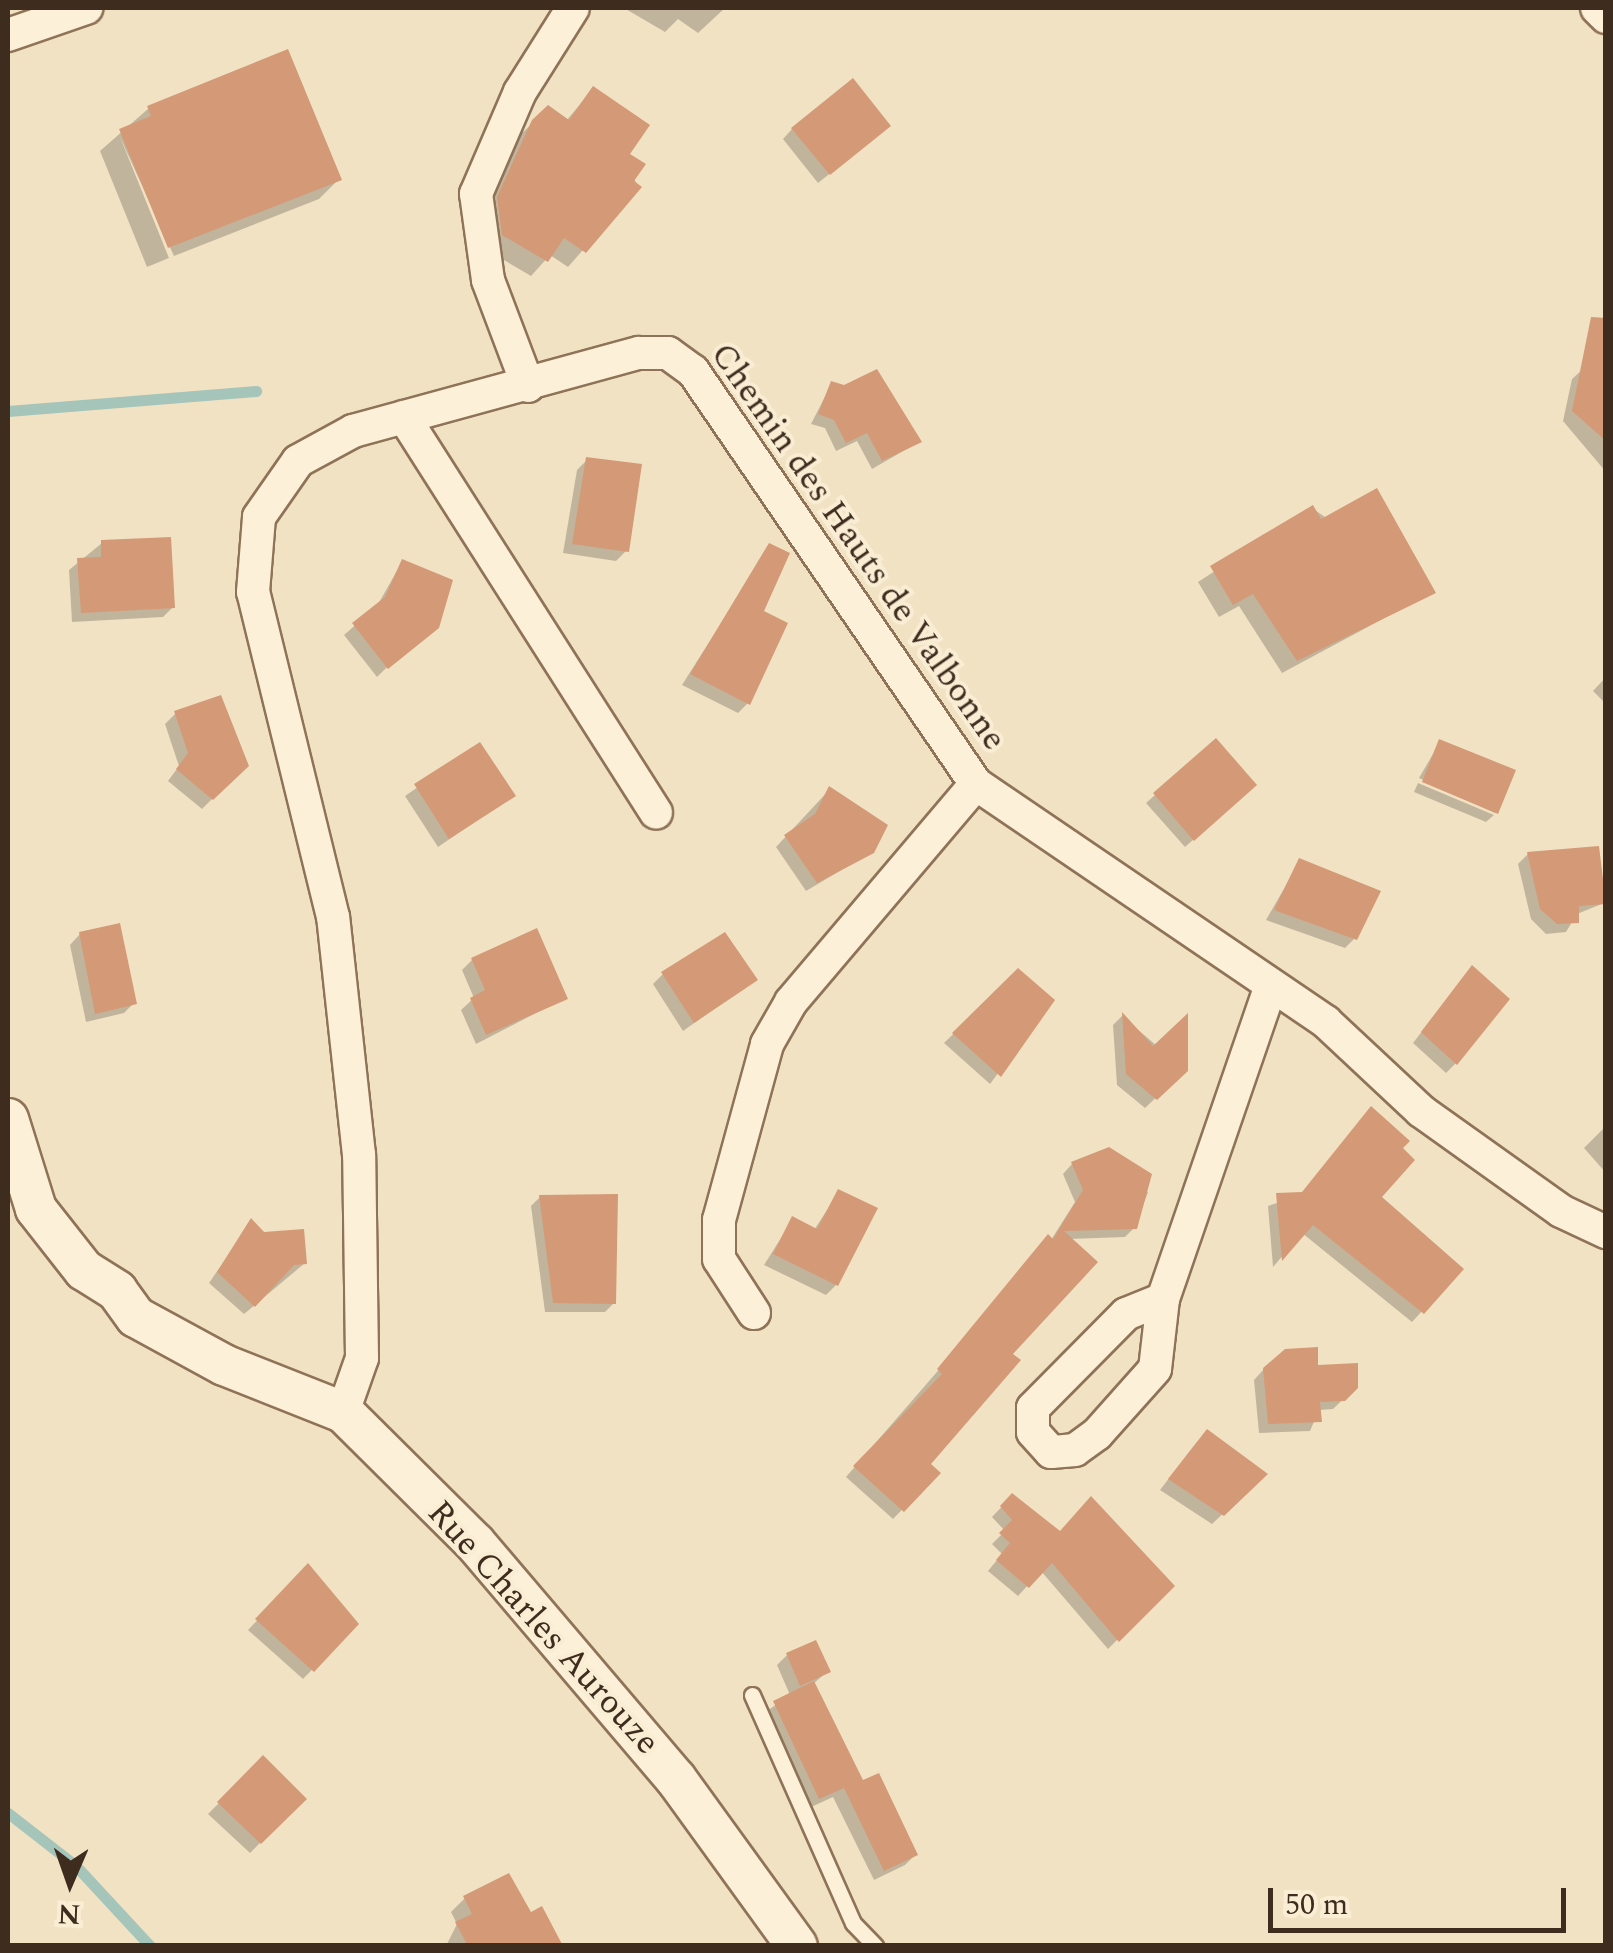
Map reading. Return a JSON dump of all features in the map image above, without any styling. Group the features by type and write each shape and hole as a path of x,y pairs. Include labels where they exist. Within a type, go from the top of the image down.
{"street":[{"path":"8,35 86,8"},
{"path":"528,386 488,280 476,194 520,92 572,8"},
{"path":"1597,8 1606,17"},
{"name":"Chemin des Hauts de Valbonne","path":"343,1412 362,1358 357,1135 333,917 253,592 259,517 298,462 352,431 639,353 668,352 693,371 976,784 1270,989 1326,1022 1422,1112 1561,1211 1606,1232"},
{"path":"404,417 656,812"},
{"path":"754,1314 719,1260 719,1220 767,1044 791,1002 976,784"},
{"path":"1163,1299 1126,1314 1033,1408 1034,1432 1051,1452 1075,1450 1097,1434 1155,1369 1163,1299 1270,989"},
{"name":"Rue Charles Aurouze","path":"8,1118 36,1209 136,1317 224,1366 343,1412 475,1543 676,1779 782,1941"}],"lane":[{"path":"752,1696 853,1923 875,1946"}],"building":[{"path":"288,49 342,180 168,248 119,129 151,116 147,106"},
{"path":"853,78 891,126 830,175 791,128"},
{"path":"593,86 650,125 630,154 646,164 634,181 642,187 586,253 564,238 548,262 502,235 497,197 532,120 548,105 569,120"},
{"path":"1591,317 1606,318 1606,441 1572,411"},
{"path":"877,369 922,442 882,461 867,433 846,443 834,420 818,414 831,381 844,385"},
{"path":"586,457 642,464 629,552 572,544"},
{"path":"1377,488 1436,593 1297,661 1253,594 1233,605 1210,566 1313,505 1321,519"},
{"path":"171,537 175,608 81,613 77,558 101,557 101,540"},
{"path":"769,543 790,553 764,611 788,623 750,705 690,674"},
{"path":"402,559 453,580 439,628 388,669 352,623 385,597"},
{"path":"221,695 249,766 213,800 176,769 188,753 174,711"},
{"path":"1216,738 1257,785 1194,841 1153,793"},
{"path":"1439,739 1516,770 1498,814 1422,782"},
{"path":"480,742 516,796 449,839 414,784"},
{"path":"829,786 888,825 874,853 817,883 784,835 815,814"},
{"path":"1599,846 1606,904 1579,906 1579,923 1557,924 1540,909 1527,852"},
{"path":"1299,858 1381,891 1357,940 1274,910"},
{"path":"120,923 137,1004 95,1014 79,932"},
{"path":"537,928 568,999 486,1035 470,998 485,990 471,958"},
{"path":"725,932 758,980 694,1023 661,972"},
{"path":"1472,965 1510,999 1457,1065 1421,1032"},
{"path":"1018,968 1055,1000 1001,1077 952,1033"},
{"path":"1122,1012 1153,1046 1188,1013 1188,1071 1157,1100 1126,1074"},
{"path":"1371,1106 1410,1141 1403,1148 1415,1160 1382,1197 1464,1269 1424,1314 1313,1225 1282,1261 1276,1193 1302,1192"},
{"path":"1109,1147 1152,1174 1137,1229 1064,1231 1098,1262 1013,1354 1021,1360 931,1464 941,1473 904,1512 853,1466 942,1374 937,1369 1048,1234 1053,1239 1083,1190 1071,1162"},
{"path":"838,1189 878,1208 838,1286 773,1254 792,1216 817,1229"},
{"path":"618,1194 616,1304 553,1303 539,1195"},
{"path":"251,1218 264,1232 304,1229 307,1264 294,1265 255,1307 217,1272"},
{"path":"1318,1347 1318,1365 1358,1363 1358,1388 1345,1401 1320,1402 1322,1422 1268,1424 1263,1368 1285,1349"},
{"path":"1207,1429 1268,1474 1224,1516 1168,1479"},
{"path":"1012,1493 1060,1531 1091,1496 1175,1586 1119,1642 1052,1563 1029,1588 996,1560 1010,1543 999,1533 1012,1520 1000,1506"},
{"path":"308,1563 359,1624 314,1672 255,1619"},
{"path":"816,1640 831,1672 800,1686 786,1653"},
{"path":"814,1681 863,1780 879,1773 918,1855 884,1871 844,1788 819,1799 773,1701"},
{"path":"263,1755 307,1799 261,1844 217,1802"},
{"path":"509,1873 531,1912 542,1906 563,1946 468,1946 455,1922 472,1914 463,1896"}],"waterway":[{"path":"8,411 256,391"},
{"path":"8,1813 76,1866 150,1946"}]}
